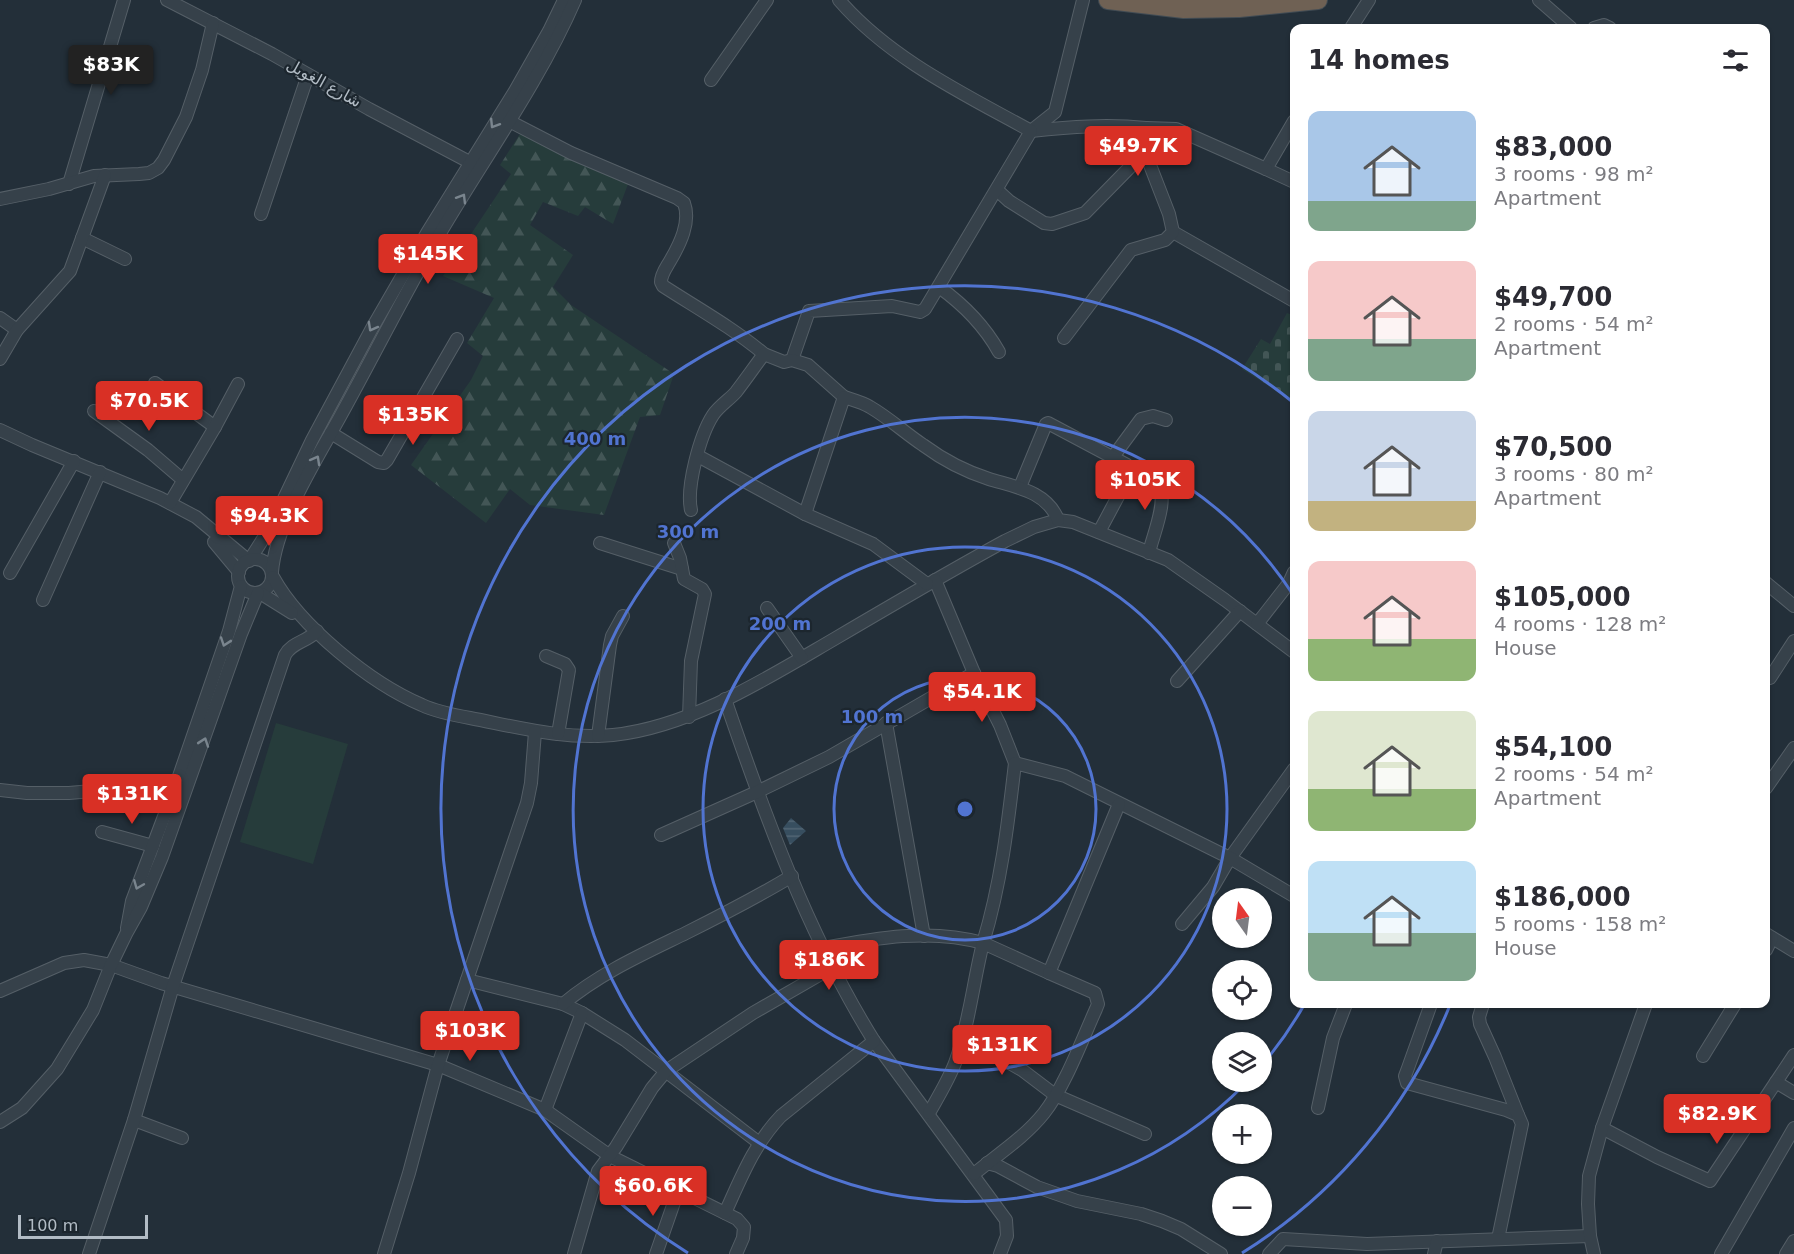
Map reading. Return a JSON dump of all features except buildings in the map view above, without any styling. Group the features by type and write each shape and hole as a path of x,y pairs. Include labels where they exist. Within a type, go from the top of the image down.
{"highway":[{"path":"1108,0 1184,9 1239,8 1318,0"}],"street":[{"path":"69,184 124,0"},
{"name":"شارع الغويل","path":"167,0 188,5 213,23 476,165"},
{"path":"0,1122 22,1108 57,1070 93,1010 111,965 141,907 162,857 237,645 259,593 270,585 275,552 281,533 309,472 436,241 476,165 480,148 538,51 564,0"},
{"path":"127,932 132,901 177,782 229,631 241,585 239,572 244,557 261,543 356,357 404,271 457,185 476,165 509,121 557,37 575,0"},
{"path":"711,80 767,0"},
{"path":"839,0 876,35 904,57 950,87 1031,131 1112,125 1176,129 1290,180"},
{"path":"792,360 809,311 892,306 920,312 928,306 1031,131 1055,112 1083,0"},
{"path":"1354,24 1369,0"},
{"path":"1539,0 1566,24"},
{"path":"0,199 86,178 149,173 158,168 189,107 202,70 213,23"},
{"path":"261,214 308,75"},
{"path":"509,121 571,153 684,202 686,215 681,241 662,275 663,286 742,336 764,354 784,362 792,360 815,369 844,397 868,406 925,447 958,466 988,479 1020,487 1039,496 1050,505 1058,520"},
{"path":"1146,128 1147,155 1172,223 1173,232"},
{"path":"1266,169 1290,128"},
{"path":"457,185 457,164 452,152 467,152 480,148"},
{"path":"997,190 1009,201 1044,223 1052,224 1084,213 1135,162 1147,155"},
{"path":"0,359 17,330 69,271 105,175"},
{"path":"1173,232 1290,299"},
{"path":"1064,338 1131,250 1165,240 1173,232"},
{"path":"82,238 125,259"},
{"path":"939,287 974,316 999,352"},
{"path":"0,318 17,330"},
{"path":"331,433 378,462 384,463 457,339"},
{"path":"691,510 692,474 704,432 712,416 735,393 764,354"},
{"path":"155,383 215,427"},
{"path":"170,503 215,427 237,384"},
{"path":"805,514 844,397"},
{"path":"94,411 148,450 183,480"},
{"path":"1113,458 1141,419 1153,416 1166,420"},
{"path":"1020,487 1048,423 1127,465 1130,474 1099,532"},
{"path":"0,446 4,432 100,472 196,517 233,550 244,557 263,561 272,574 282,600"},
{"path":"698,456 805,514 873,544 931,582 1000,725 1015,763 1008,830 993,910 983,943 962,1036 947,1082 928,1113"},
{"path":"10,573 74,461"},
{"path":"43,600 100,472"},
{"path":"1130,474 1157,485 1162,494 1160,516 1149,553"},
{"path":"186,512 239,572"},
{"path":"241,585 248,592 282,600 381,684 421,705 453,715 535,732 558,734 598,736 628,733 688,717 802,658 1005,541 1034,527 1058,520 1073,522 1168,560 1290,649"},
{"path":"600,543 682,569"},
{"path":"674,543 681,558 685,581 702,589 705,594 691,662 688,717"},
{"path":"275,552 282,600"},
{"path":"1257,624 1290,579"},
{"path":"1770,586 1794,606"},
{"path":"251,613 263,605 282,600"},
{"path":"767,608 802,658"},
{"path":"1177,681 1240,611"},
{"path":"598,736 610,645 612,636 623,616"},
{"path":"89,1254 134,1120 173,986 285,654 291,647 305,641 314,628"},
{"path":"1770,678 1794,641"},
{"path":"546,656 565,664 569,670 558,734"},
{"path":"661,835 829,757 974,673"},
{"path":"725,699 757,792 833,967 874,1041 1006,1220 1007,1236 1000,1254"},
{"path":"886,723 924,936"},
{"path":"384,1254 438,1065 527,803 535,732"},
{"path":"1770,782 1794,748"},
{"path":"1015,763 1065,776 1230,858 1290,894"},
{"path":"1182,924 1213,887 1230,858 1290,775"},
{"path":"0,790 27,794 69,793 103,790 138,783 177,782"},
{"path":"1049,974 1119,804"},
{"path":"102,832 153,846"},
{"path":"563,1004 585,986 608,972 744,904 792,876"},
{"path":"824,948 883,937 945,936 983,943 1095,993 1098,1004 1055,1095 1038,1119 974,1174"},
{"path":"1770,937 1794,951"},
{"path":"0,992 64,963 84,960 111,965 173,986 438,1065 545,1110 610,1156 737,1219 744,1227 743,1238 736,1254"},
{"path":"574,1254 598,1171 610,1156 652,1088 666,1071 753,1013 833,967"},
{"path":"467,980 563,1004 582,1012 625,1040 758,1142"},
{"path":"1318,1108 1333,1038 1344,1008"},
{"path":"1430,1008 1405,1076 1407,1083 1518,1115"},
{"path":"1482,1008 1480,1024 1522,1124 1498,1239"},
{"path":"1594,1254 1590,1236 1589,1176 1602,1128 1645,1008"},
{"path":"1703,1056 1733,1008"},
{"path":"545,1110 582,1012"},
{"path":"962,1036 1022,1070 1055,1095 1145,1134"},
{"path":"725,1213 758,1142 781,1116 874,1041"},
{"path":"1602,1128 1657,1157 1710,1181 1794,1055"},
{"path":"1776,1082 1794,1094"},
{"path":"134,1120 182,1137"},
{"path":"1720,1254 1794,1128"},
{"path":"987,1163 998,1166 1037,1187 1077,1201 1142,1214 1162,1221 1181,1229 1221,1254"},
{"path":"656,1254 678,1191"},
{"path":"1269,1254 1283,1239 1367,1244 1590,1236"},
{"path":"1434,1254 1437,1241"},
{"path":"1786,1254 1794,1241"}],"green space":[{"path":"520,134 628,184 613,224 585,207 578,216 543,202 530,225 573,255 553,287 571,305 674,374 660,415 640,417 604,515 530,505 510,489 486,523 411,465 471,380 483,356 467,343 494,298 443,276 511,174 500,165"},
{"path":"1287,313 1290,314 1290,399 1242,369 1261,339 1270,344"},
{"path":"276,723 348,744 313,864 240,842"}],"water":[{"path":"791,818 806,831 790,845 783,828"}]}
